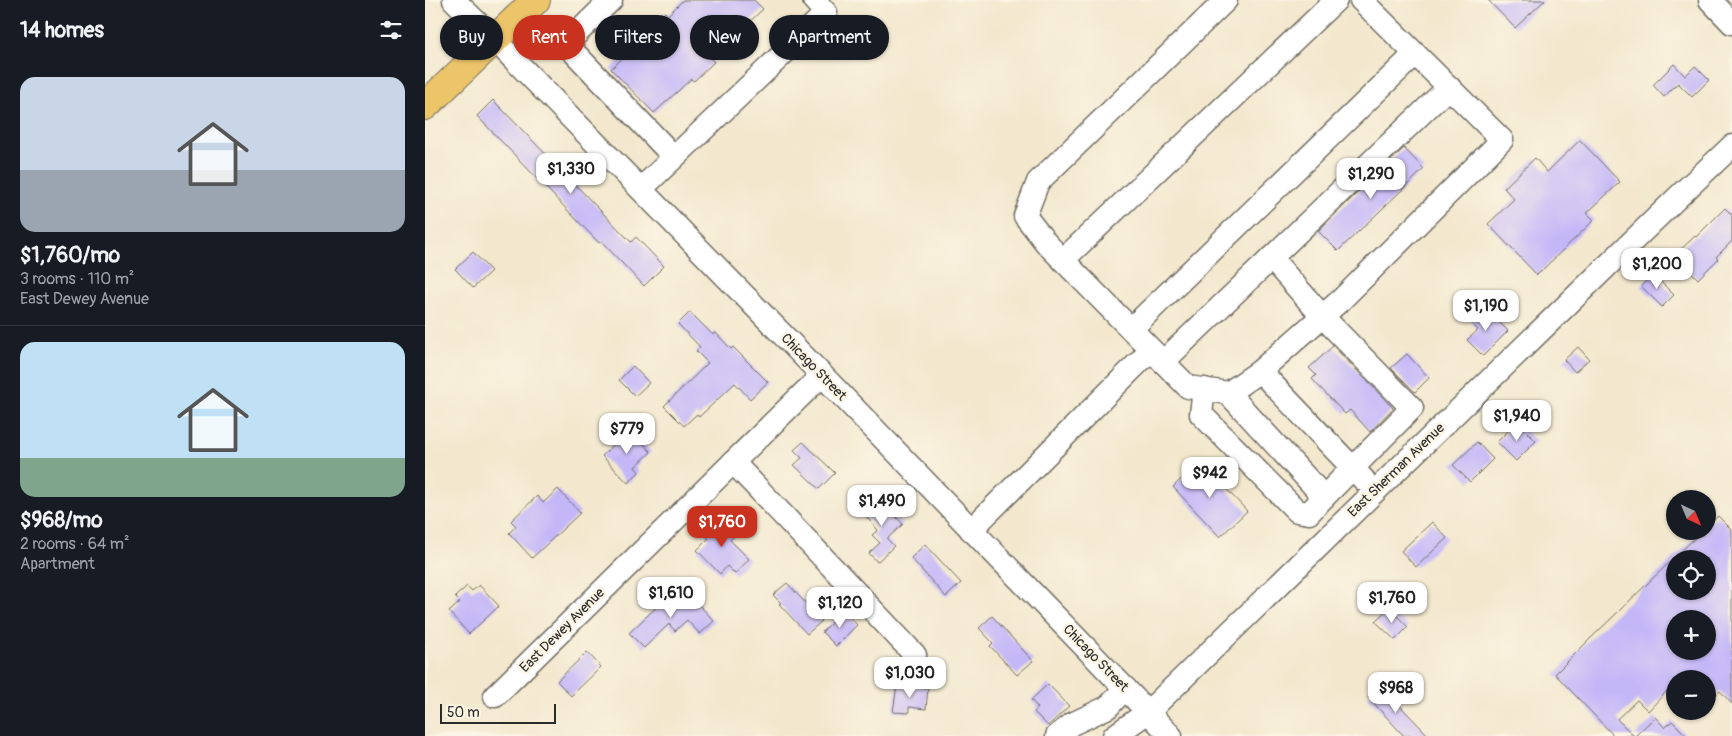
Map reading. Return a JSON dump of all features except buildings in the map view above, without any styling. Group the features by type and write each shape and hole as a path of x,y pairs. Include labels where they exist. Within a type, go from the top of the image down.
{"main road":[{"path":"503,31 537,0"},
{"path":"425,106 472,60"}],"street":[{"name":"Chicago Street","path":"454,0 469,15"},
{"path":"611,0 566,44 674,157"},
{"path":"1226,0 1038,182 1025,216 1047,244 1188,388 1228,393 1324,497"},
{"path":"1063,260 1336,0"},
{"path":"1228,393 1260,371 1342,299 1502,140 1361,0"},
{"path":"1710,0 1732,23"},
{"path":"641,189 827,4"},
{"name":"Chicago Street","path":"503,48 822,374 1171,736"},
{"path":"1131,329 1415,54"},
{"path":"971,530 1157,356 1271,258 1449,87"},
{"name":"East Sherman Avenue","path":"1114,736 1148,712 1677,197 1732,146"},
{"path":"1204,390 1201,414 1297,511 1309,513 1412,408 1323,316 1271,258"},
{"path":"1260,371 1375,491"},
{"name":"East Dewey Avenue","path":"495,696 822,374"},
{"path":"733,462 915,655"},
{"path":"1057,736 1072,724 1108,707 1125,688"}]}
